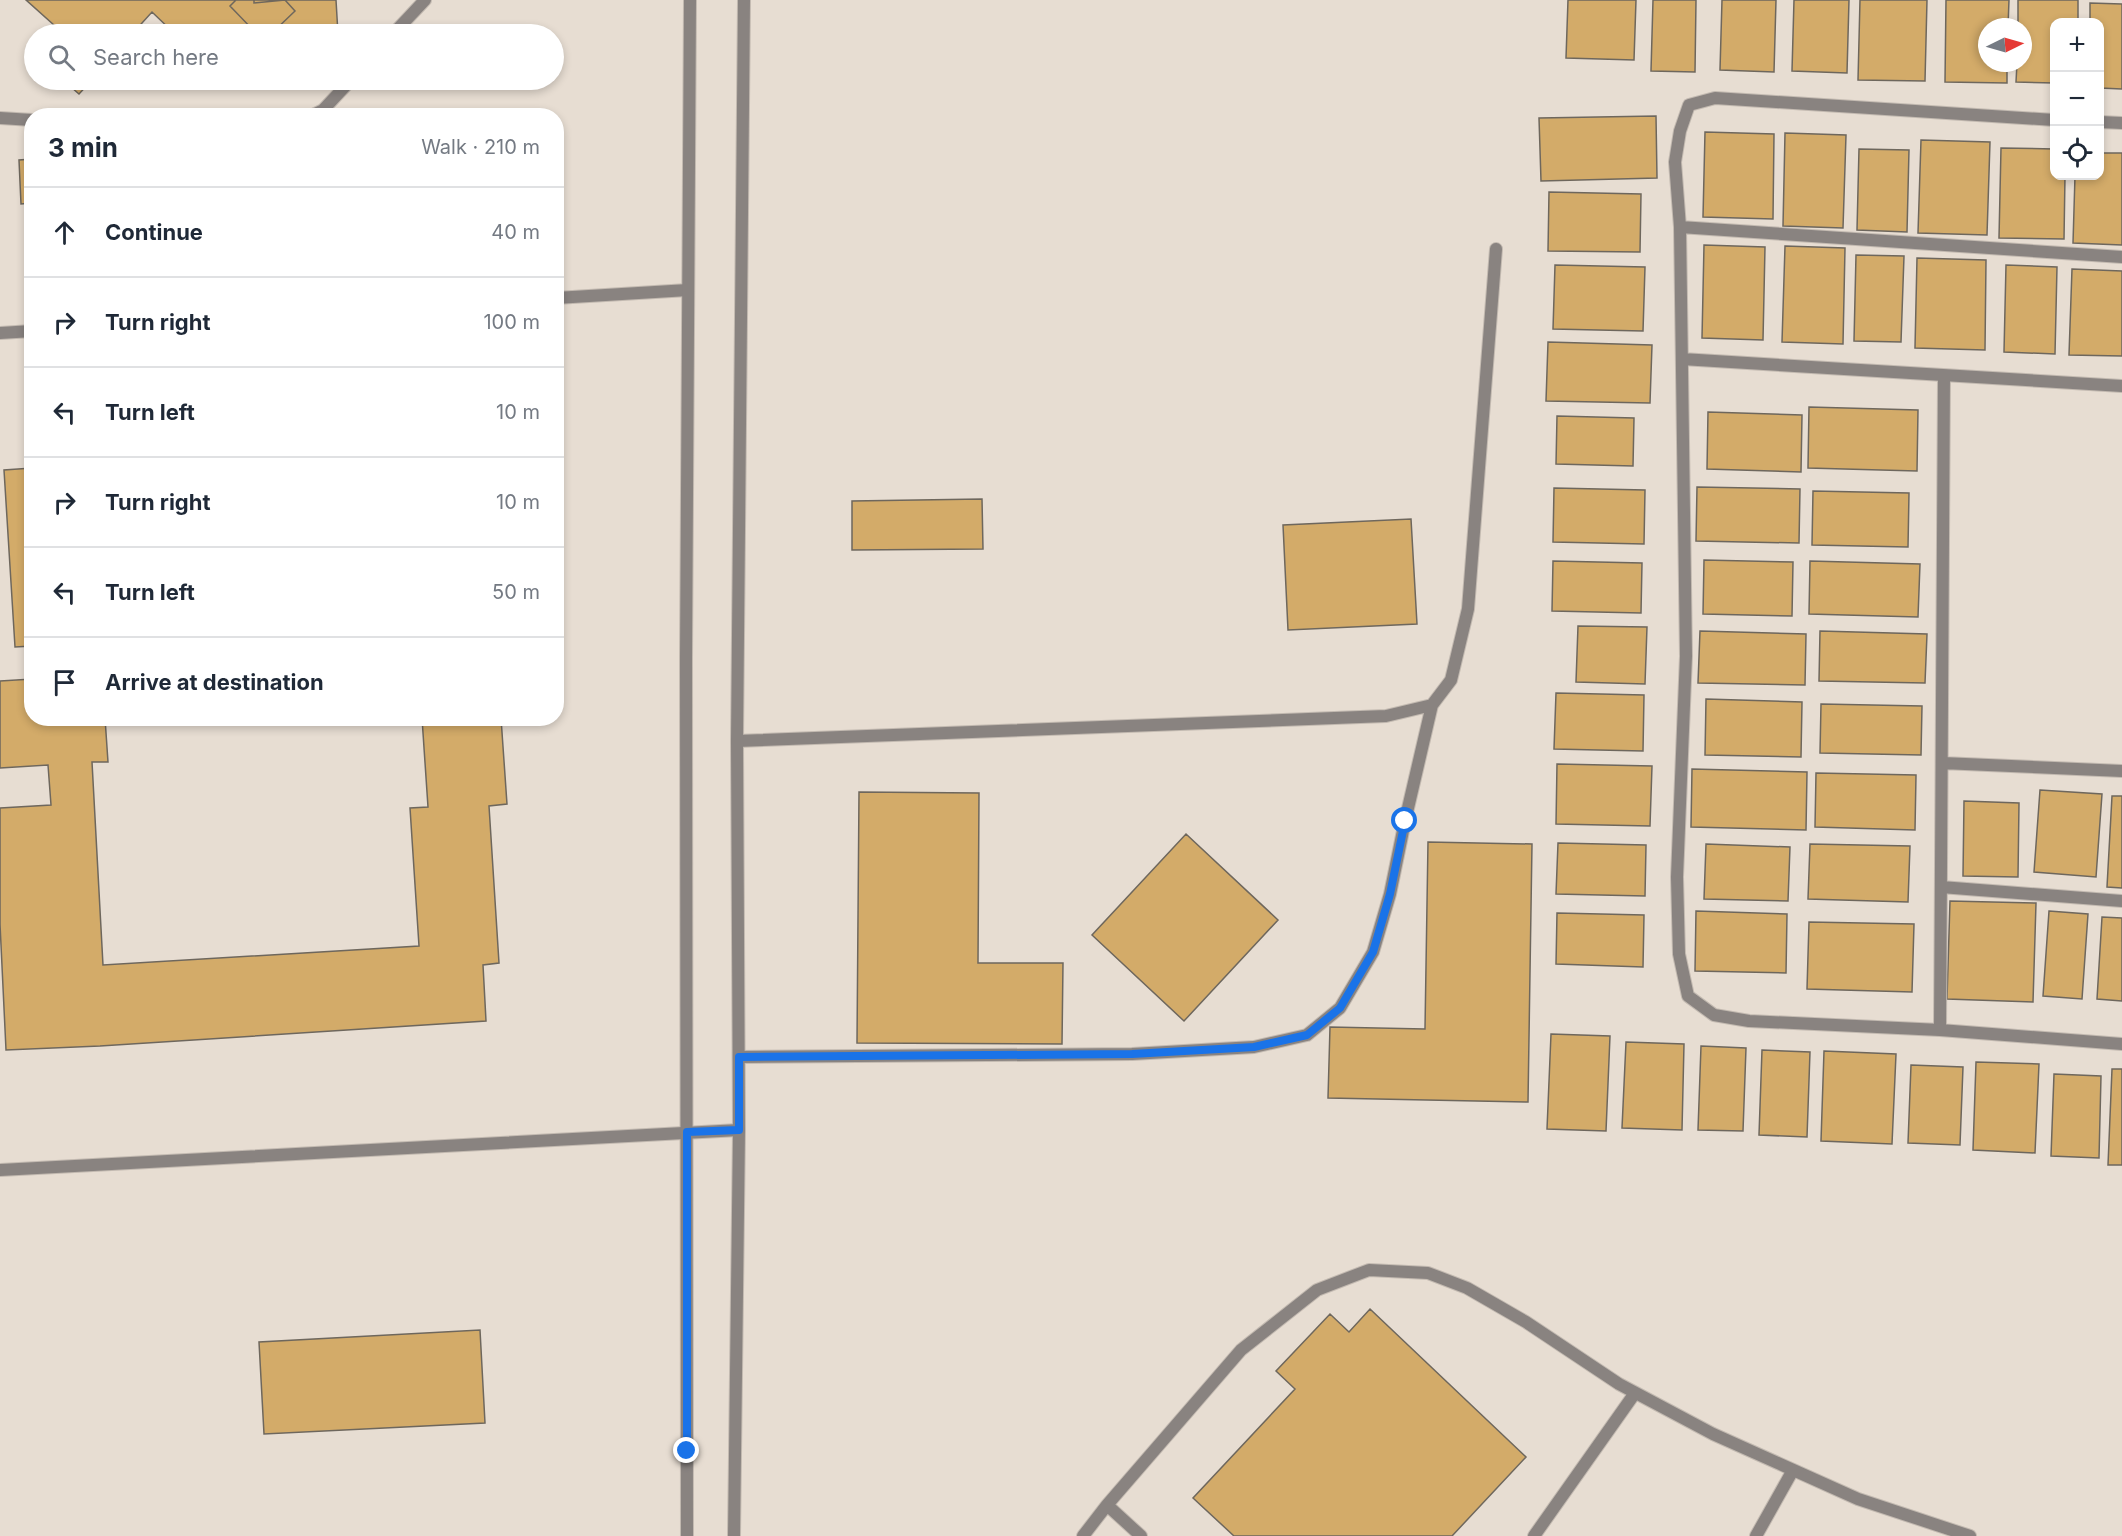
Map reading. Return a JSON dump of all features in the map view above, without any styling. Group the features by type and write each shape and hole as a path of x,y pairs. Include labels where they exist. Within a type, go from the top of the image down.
{"street":[{"path":"402,24 425,0"},
{"path":"687,1536 690,0"},
{"path":"734,1536 739,1130 737,741 744,0"},
{"path":"325,108 342,90"},
{"path":"2050,120 1714,98 1689,105 1680,131 1675,162 1680,227 1686,656 1677,877 1679,954 1688,996 1714,1015 1749,1021 1940,1030 2122,1044"},
{"path":"0,118 24,120"},
{"path":"2104,122 2122,123"},
{"path":"1680,227 2122,257"},
{"path":"739,1057 1132,1054 1254,1047 1307,1035 1340,1008 1373,952 1390,894 1432,705 1451,680 1468,609 1496,249"},
{"path":"564,298 688,290"},
{"path":"0,333 24,332"},
{"path":"1682,359 2122,386"},
{"path":"1940,1030 1944,376"},
{"path":"737,741 1386,716 1432,705"},
{"path":"1942,764 2122,771"},
{"path":"1941,887 2122,901"},
{"path":"0,1170 739,1130"},
{"path":"1083,1536 1107,1504 1241,1350 1317,1290 1369,1270 1428,1273 1467,1287 1526,1322 1619,1384 1713,1434 1858,1499 1964,1535"},
{"path":"1534,1536 1635,1393"},
{"path":"1756,1536 1793,1470"},
{"path":"1107,1504 1141,1536"}],"building":[{"path":"26,0 336,0 337,24 165,24 152,12 141,24 53,24"},
{"path":"236,0 254,0 254,3 285,0 295,11 281,24 247,24 230,6"},
{"path":"1568,0 1636,0 1634,60 1566,58"},
{"path":"1653,0 1696,0 1695,72 1651,71"},
{"path":"1722,0 1776,0 1774,72 1720,70"},
{"path":"1794,0 1849,0 1847,73 1792,71"},
{"path":"1860,0 1927,0 1925,81 1858,80"},
{"path":"1946,0 2009,0 2008,18 1978,18 1978,72 2007,72 2007,83 1945,82"},
{"path":"2018,0 2078,0 2078,18 2050,18 2050,83 2016,82 2017,72 2032,72 2032,18 2018,18"},
{"path":"2090,3 2122,4 2122,89 2104,88 2104,18 2090,18"},
{"path":"1656,116 1657,178 1541,181 1539,118"},
{"path":"1705,132 1774,134 1773,219 1703,217"},
{"path":"1785,133 1846,135 1843,228 1783,226"},
{"path":"1921,140 1990,142 1987,235 1918,233"},
{"path":"2001,148 2050,149 2050,180 2065,180 2064,239 1999,238"},
{"path":"1859,149 1909,150 1907,232 1857,230"},
{"path":"2104,153 2122,153 2122,245 2073,243 2075,180 2104,180"},
{"path":"19,160 24,160 24,204 21,204"},
{"path":"1549,192 1641,194 1640,252 1548,251"},
{"path":"1704,245 1765,247 1763,340 1702,338"},
{"path":"1785,246 1845,248 1843,344 1782,342"},
{"path":"1856,255 1904,256 1901,342 1854,341"},
{"path":"1917,258 1986,260 1985,350 1915,348"},
{"path":"1555,265 1645,267 1643,331 1553,329"},
{"path":"2006,265 2057,267 2055,354 2004,352"},
{"path":"2072,269 2122,271 2122,356 2069,355"},
{"path":"1548,342 1652,345 1650,403 1546,401"},
{"path":"1809,407 1918,410 1917,471 1808,468"},
{"path":"1708,412 1802,415 1801,472 1707,469"},
{"path":"1557,416 1634,418 1633,466 1556,464"},
{"path":"24,469 24,646 15,647 4,470"},
{"path":"1697,487 1800,489 1799,543 1696,541"},
{"path":"1554,488 1645,490 1644,544 1553,542"},
{"path":"1813,491 1909,493 1908,547 1812,545"},
{"path":"982,499 983,549 852,550 852,501"},
{"path":"1411,519 1417,624 1288,630 1283,525"},
{"path":"1704,560 1793,562 1792,616 1703,614"},
{"path":"1553,561 1642,563 1641,613 1552,611"},
{"path":"1810,561 1920,564 1918,617 1809,614"},
{"path":"1578,626 1647,627 1645,684 1576,682"},
{"path":"1700,631 1806,634 1805,685 1698,683"},
{"path":"1820,631 1927,634 1925,683 1819,681"},
{"path":"24,680 24,726 106,726 108,762 92,762 103,965 419,946 410,808 428,807 423,726 502,726 507,804 489,806 499,963 483,965 486,1021 6,1050 0,924 0,808 51,805 48,765 0,768 0,681"},
{"path":"1556,693 1644,695 1643,751 1554,749"},
{"path":"1706,699 1802,702 1801,757 1705,755"},
{"path":"1821,704 1922,706 1921,755 1820,753"},
{"path":"1557,764 1652,766 1650,826 1556,824"},
{"path":"1692,769 1807,772 1806,830 1691,827"},
{"path":"1816,773 1916,775 1915,830 1815,827"},
{"path":"2040,790 2102,794 2096,877 2034,872"},
{"path":"859,792 979,793 978,963 1063,963 1062,1044 857,1043"},
{"path":"2112,796 2122,796 2122,888 2107,887"},
{"path":"1964,801 2019,803 2018,877 1963,876"},
{"path":"1186,834 1278,920 1184,1021 1092,935"},
{"path":"1428,842 1532,844 1528,1102 1328,1098 1330,1027 1425,1029"},
{"path":"1558,843 1646,845 1645,896 1556,894"},
{"path":"1706,844 1790,847 1788,901 1704,899"},
{"path":"1810,844 1910,846 1908,902 1808,899"},
{"path":"1950,901 2036,903 2033,1002 1947,999"},
{"path":"1696,911 1787,914 1786,973 1695,971"},
{"path":"2049,911 2088,914 2082,999 2043,996"},
{"path":"1557,913 1644,915 1643,967 1556,964"},
{"path":"2102,917 2122,918 2122,1001 2097,999"},
{"path":"1809,922 1914,924 1912,992 1807,989"},
{"path":"1551,1034 1610,1036 1606,1131 1547,1129"},
{"path":"1626,1042 1684,1044 1682,1130 1622,1128"},
{"path":"1701,1046 1746,1048 1743,1131 1698,1130"},
{"path":"1762,1050 1810,1052 1807,1137 1759,1135"},
{"path":"1824,1051 1896,1054 1892,1144 1821,1141"},
{"path":"1976,1062 2039,1064 2035,1153 1973,1150"},
{"path":"1911,1065 1963,1067 1960,1145 1908,1143"},
{"path":"2112,1069 2122,1069 2122,1165 2108,1165"},
{"path":"2054,1074 2101,1076 2099,1158 2051,1156"},
{"path":"1370,1309 1526,1457 1452,1536 1234,1536 1193,1498 1295,1389 1276,1371 1330,1314 1349,1332"},
{"path":"480,1330 485,1423 264,1434 259,1342"}],"route":[{"path":"687,1451 687,1132 739,1130 739,1057 1132,1054 1254,1047 1307,1035 1340,1008 1373,952 1390,894 1405,821"}]}
